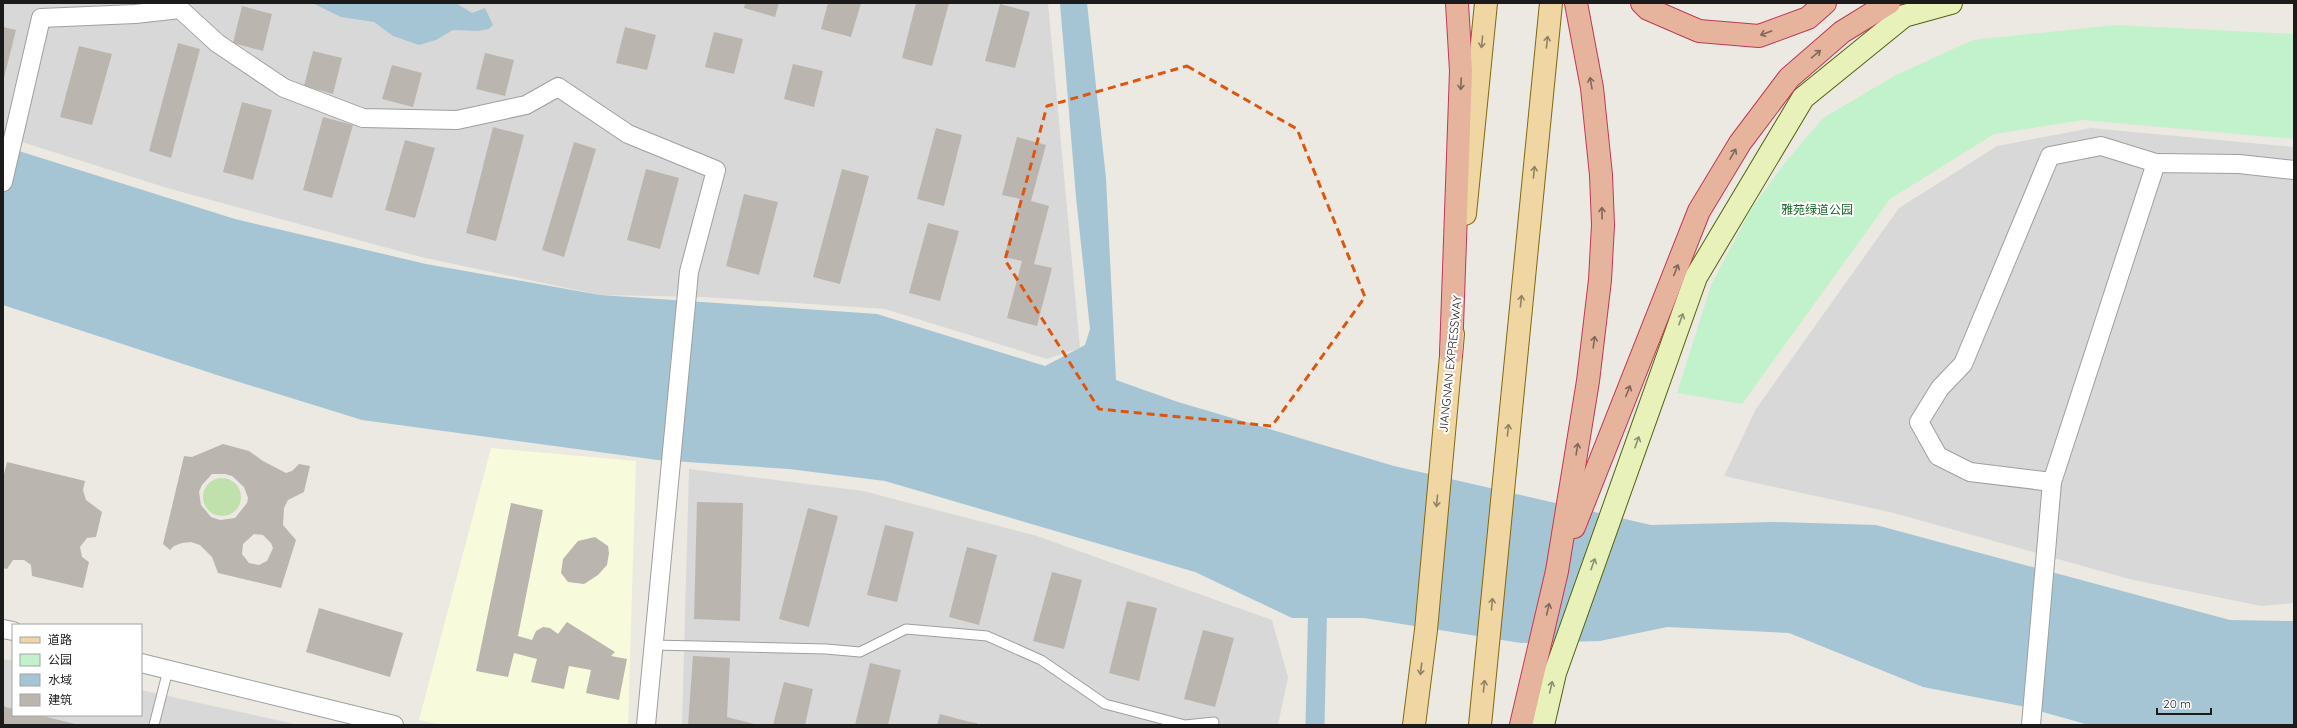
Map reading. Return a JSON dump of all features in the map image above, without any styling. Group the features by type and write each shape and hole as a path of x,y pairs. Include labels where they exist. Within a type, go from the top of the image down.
{"highway":[{"path":"1451,354 1461,71 1457,3"},
{"path":"1576,3 1592,88 1601,175 1603,225 1600,280 1588,381 1579,490"},
{"path":"1642,3 1648,9 1699,31 1759,36 1808,18 1825,3"},
{"path":"1521,725 1557,571 1579,490 1699,211 1740,143 1788,78 1842,32 1889,3"}],"main road":[{"name":"JIANGNAN EXPRESSWAY","path":"1414,725 1426,630 1440,463 1486,3"},
{"path":"1480,725 1551,3"},
{"path":"1543,725 1555,673 1696,277 1803,98 1904,16 1951,3"}],"street":[{"path":"3,182 41,18 135,14 180,9 218,44 284,88 363,118 457,120 526,106 558,88 628,134 716,170 689,272 646,725"},
{"path":"2052,482 1970,472 1938,456 1919,422 1940,388 1964,364 2050,156 2101,146 2156,163 2239,164 2294,170"},
{"path":"2031,725 2052,482 2156,163"},
{"path":"142,663 394,725"}],"lane":[{"path":"653,645 810,648 860,652 906,629 988,636 1041,660 1105,704 1185,725 1214,722"},
{"path":"154,725 168,670"}],"highlighted area":[{"path":"1187,66 1297,129 1365,297 1272,426 1099,409 1005,260 1047,106"}],"shaded area":[{"path":"3,3 1048,3 1080,348 1047,359 885,309 704,297 600,295 421,257 167,188 3,136"},
{"path":"2091,128 2294,147 2294,603 2261,606 2129,579 1894,513 1724,476 1756,409 1899,208 1997,146"},
{"path":"491,448 636,461 628,725 443,725 419,720"},
{"path":"689,469 863,491 1037,536 1272,620 1288,677 1278,725 682,725"},
{"path":"3,659 12,661 12,716 142,716 142,690 299,725 3,725"}],"green space":[{"name":"雅苑绿道公园","path":"2116,25 2294,34 2294,139 2083,120 1994,134 1890,199 1742,404 1677,393 1711,285 1750,211 1784,164 1823,118 1896,75 1973,40"},
{"path":"218,478 226,478 233,481 238,486 241,497 238,508 233,513 226,516 218,516 211,513 206,508 203,501 203,493 206,486 211,481"}],"water":[{"path":"312,3 456,3 472,13 485,8 493,25 489,29 478,31 453,30 436,40 419,45 393,36 374,22 341,17"},
{"path":"1060,3 1087,3 1106,178 1116,380 1178,402 1394,466 1651,525 1774,522 1876,525 2230,620 2294,621 2294,725 2089,725 2021,706 1923,687 1789,633 1667,627 1600,641 1521,643 1364,618 1292,618 1195,572 885,481 789,469 658,460 362,420 220,376 3,305 3,146 235,219 426,264 600,295 877,314 1045,366 1085,345 1090,329 1076,197"}],"building":[{"path":"745,3 779,3 775,17 744,8"},
{"path":"828,3 861,3 851,37 821,29"},
{"path":"916,3 949,3 932,66 902,58"},
{"path":"1000,4 1030,12 1015,68 985,61"},
{"path":"242,6 272,14 263,51 233,43"},
{"path":"3,27 16,30 4,78 3,78"},
{"path":"625,27 656,35 647,70 616,63"},
{"path":"714,32 743,39 734,74 705,67"},
{"path":"178,43 200,49 171,158 149,151"},
{"path":"79,46 112,54 92,125 60,117"},
{"path":"313,51 342,58 333,94 304,86"},
{"path":"485,53 514,60 505,96 476,89"},
{"path":"793,64 823,71 814,107 784,99"},
{"path":"392,65 422,73 413,107 382,99"},
{"path":"242,102 272,110 253,180 223,172"},
{"path":"323,117 353,125 332,198 303,190"},
{"path":"493,127 524,135 496,241 466,233"},
{"path":"936,128 962,135 944,206 917,199"},
{"path":"1017,137 1046,145 1031,201 1049,206 1034,264 1052,268 1037,326 1007,318 1022,261 1004,257 1020,199 1002,195"},
{"path":"405,140 435,148 415,218 385,210"},
{"path":"574,142 596,149 564,257 542,250"},
{"path":"646,169 679,178 660,249 627,240"},
{"path":"842,169 869,176 840,284 813,277"},
{"path":"744,194 778,202 759,275 726,266"},
{"path":"928,223 959,231 940,301 909,293"},
{"path":"223,444 249,451 263,461 286,473 292,471 299,464 310,466 304,492 288,500 284,508 283,525 296,540 281,588 218,573 212,557 200,545 191,542 182,543 174,546 170,550 163,544 184,456 192,457","holes":["212,474 225,474 232,476 244,487 248,498 247,503 235,518 220,520 211,517 201,505 199,492 202,485","254,534 263,535 271,543 273,548 267,561 259,565 249,563 242,554 243,544"]},
{"path":"7,462 85,481 83,490 86,500 102,512 96,537 87,538 80,547 82,557 89,562 83,588 32,576 31,565 24,560 13,560 7,569 3,568 3,478"},
{"path":"697,502 743,503 740,621 694,619"},
{"path":"511,503 543,510 518,636 532,640 536,631 543,627 550,628 558,634 567,622 615,652 611,656 627,659 619,700 586,693 591,670 569,666 564,689 531,682 537,659 514,653 508,677 476,671"},
{"path":"808,508 838,516 809,627 779,619"},
{"path":"885,525 914,532 897,602 867,595"},
{"path":"595,537 608,546 609,553 607,565 598,575 584,584 568,582 561,573 563,559 578,541"},
{"path":"967,547 997,555 979,625 949,617"},
{"path":"1052,572 1082,580 1064,649 1033,641"},
{"path":"1127,601 1157,608 1139,681 1109,673"},
{"path":"319,608 403,633 390,677 306,652"},
{"path":"1203,630 1234,638 1215,707 1184,699"},
{"path":"693,656 730,658 727,717 758,725 688,725"},
{"path":"870,663 901,670 888,725 855,725"},
{"path":"784,682 813,689 805,725 773,725"},
{"path":"3,706 12,709 12,716 43,716 79,725 3,725"},
{"path":"940,714 977,723 977,725 937,725"}],"waterway":[{"path":"1315,725 1318,592"}]}
